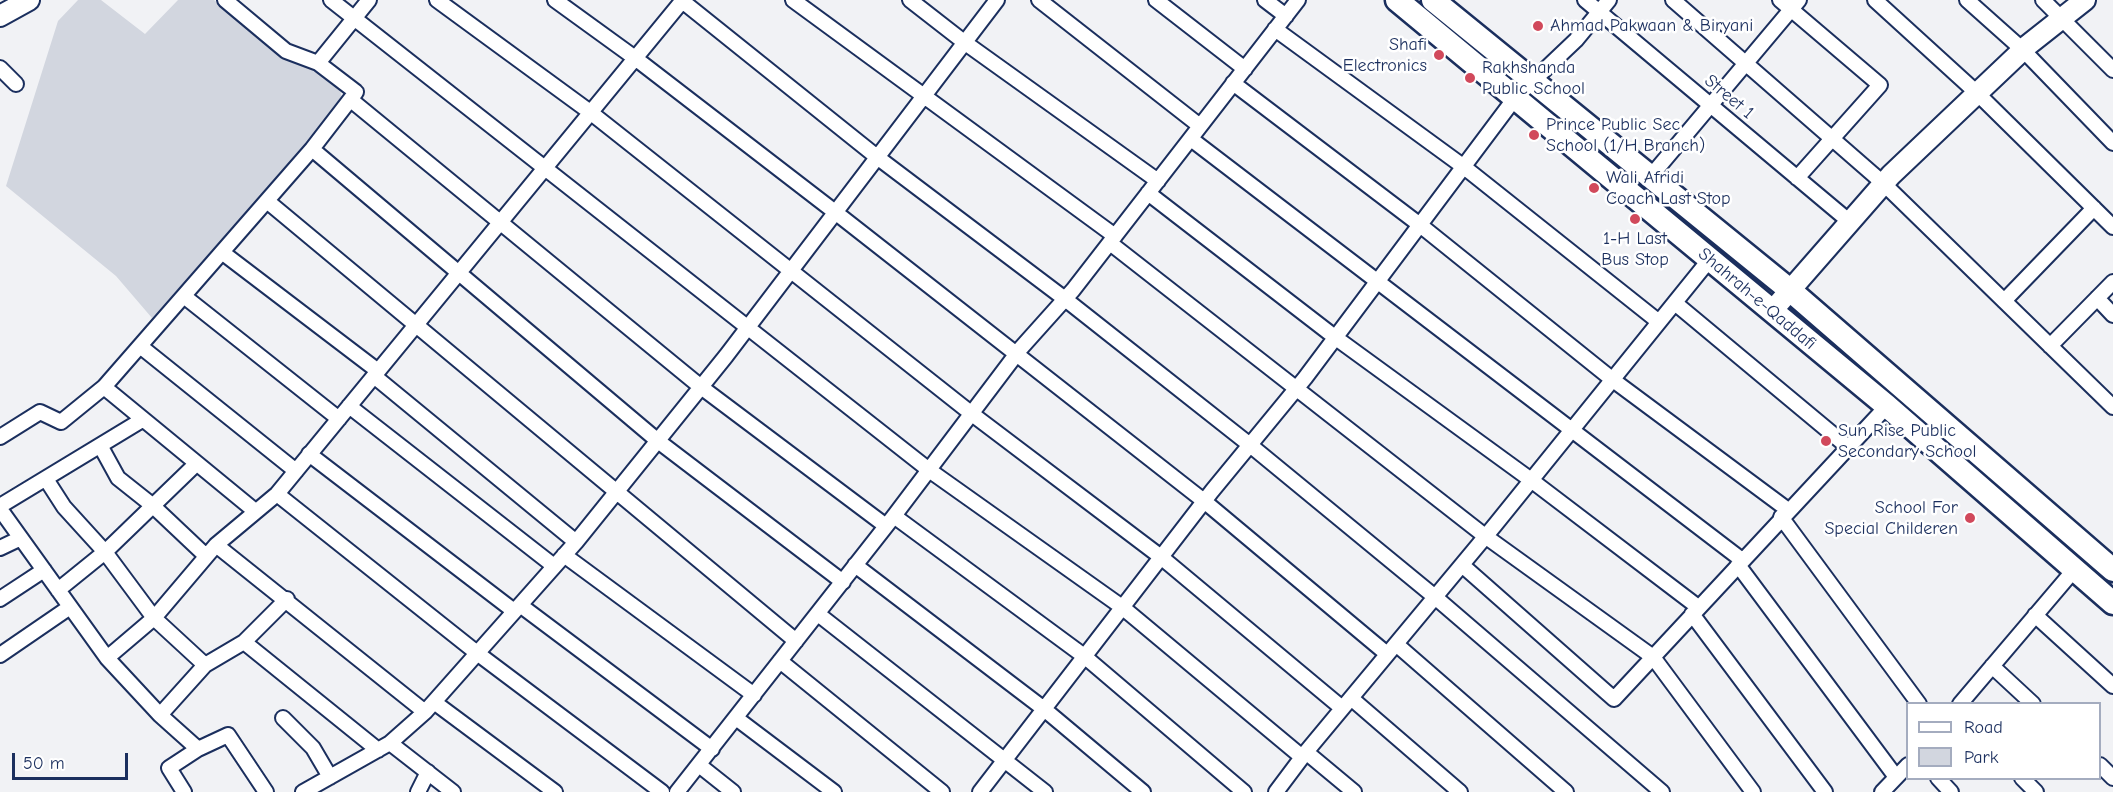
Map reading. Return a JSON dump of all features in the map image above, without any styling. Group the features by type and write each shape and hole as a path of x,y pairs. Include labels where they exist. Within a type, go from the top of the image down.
{"main road":[{"name":"Shahrah-e-Qaddafi","path":"1397,0 1887,406 2113,603"},
{"name":"Shahrah-e-Qaddafi","path":"1433,0 1791,291 2113,570"}],"street":[{"path":"0,16 29,0"},
{"path":"0,437 40,412 62,422 104,387 312,149 356,92 318,63 286,51 225,0"},
{"path":"331,0 929,470 1122,607 1354,792"},
{"path":"318,63 369,0"},
{"path":"437,0 590,112 790,272 1161,557 1460,792"},
{"path":"555,0 635,58 835,212 1204,501 1392,649 1566,792"},
{"path":"107,658 154,618 216,545 276,494 682,0 877,157 1065,299 1250,445 1435,597 1662,792"},
{"path":"792,0 1112,239 1485,536 1653,657 1753,792"},
{"path":"910,0 964,42 1158,181"},
{"path":"303,792 384,746 429,707 576,542 747,328 997,0"},
{"path":"1039,0 1200,126"},
{"path":"1156,0 1245,69"},
{"path":"1265,0 1286,16"},
{"path":"677,792 843,582 1017,355 1065,299 1298,0"},
{"name":"Street 1","path":"1585,0 1850,222"},
{"path":"981,792 1204,501 1336,338 1515,98 1576,40 1609,0"},
{"path":"1673,0 1883,183 2113,407"},
{"path":"1780,0 1795,5 1880,85 1797,178"},
{"path":"1875,0 1977,93 2113,227"},
{"path":"1967,0 2023,50 2113,143"},
{"path":"2043,0 2113,70"},
{"path":"1772,311 1883,183 2023,50 2085,0"},
{"path":"1651,176 1795,5"},
{"path":"1275,29 1464,167 1659,322"},
{"path":"0,68 16,84"},
{"path":"1233,83 1420,225 1785,514 1918,702"},
{"path":"351,100 701,387 1084,656 1244,792"},
{"path":"1191,138 1379,280 1740,562 1896,777"},
{"path":"312,149 658,441 843,582"},
{"path":"1148,193 1336,338 1531,480 1695,611 1825,792"},
{"path":"267,201 796,641"},
{"path":"2004,301 2094,208"},
{"path":"223,253 376,373 576,542"},
{"path":"1276,792 1304,754 1462,565 1710,259"},
{"path":"2050,346 2113,282"},
{"path":"185,297 339,419"},
{"path":"2097,298 2113,315"},
{"path":"1675,303 1848,447"},
{"path":"140,346 296,471"},
{"path":"104,387 255,511"},
{"path":"349,406 554,566"},
{"path":"1462,565 1614,699 1887,406"},
{"path":"142,420 0,508 107,658 160,714 198,749"},
{"path":"101,447 118,478 152,505 206,556"},
{"path":"309,454 711,749"},
{"path":"58,590 105,552 195,464"},
{"path":"45,479 64,507 105,552 154,618 205,665"},
{"path":"276,494 477,652 662,792"},
{"path":"0,548 21,538"},
{"path":"216,545 429,707 555,792"},
{"path":"564,555 754,695"},
{"path":"855,566 1044,709 1143,792"},
{"path":"0,599 44,570"},
{"path":"1962,702 2074,570"},
{"path":"160,714 205,665 244,642 287,599"},
{"path":"0,655 70,607"},
{"path":"818,614 1045,792"},
{"path":"2035,615 2113,686"},
{"path":"244,642 384,746 428,772 453,792"},
{"path":"780,661 942,792"},
{"path":"1992,666 2031,702"},
{"path":"283,718 313,748 330,777"},
{"path":"736,718 834,792"},
{"path":"184,792 169,768 198,749 228,735 266,792"},
{"path":"699,765 733,792"},
{"path":"2101,766 2113,778"},
{"path":"1881,792 1906,767"},
{"path":"418,792 428,772"},
{"path":"1940,780 1951,792"},
{"path":"2024,780 2036,792"}],"green space":[{"path":"78,0 101,0 145,34 178,0 214,0 275,50 339,85 343,103 152,318 116,276 6,186 58,21"}],"place":[{"name":"Ahmad Pakwaan & Biryani","path":"1538,26"},
{"name":"Shafi Electronics","path":"1439,55"},
{"name":"Rakhshanda Public School","path":"1470,78"},
{"name":"Prince Public Sec School (1/H Branch)","path":"1534,135"},
{"name":"Wali Afridi Coach Last Stop","path":"1594,188"},
{"name":"1-H Last Bus Stop","path":"1635,219"},
{"name":"Sun Rise Public Secondary School","path":"1826,441"},
{"name":"School For Special Childeren","path":"1970,518"}]}
